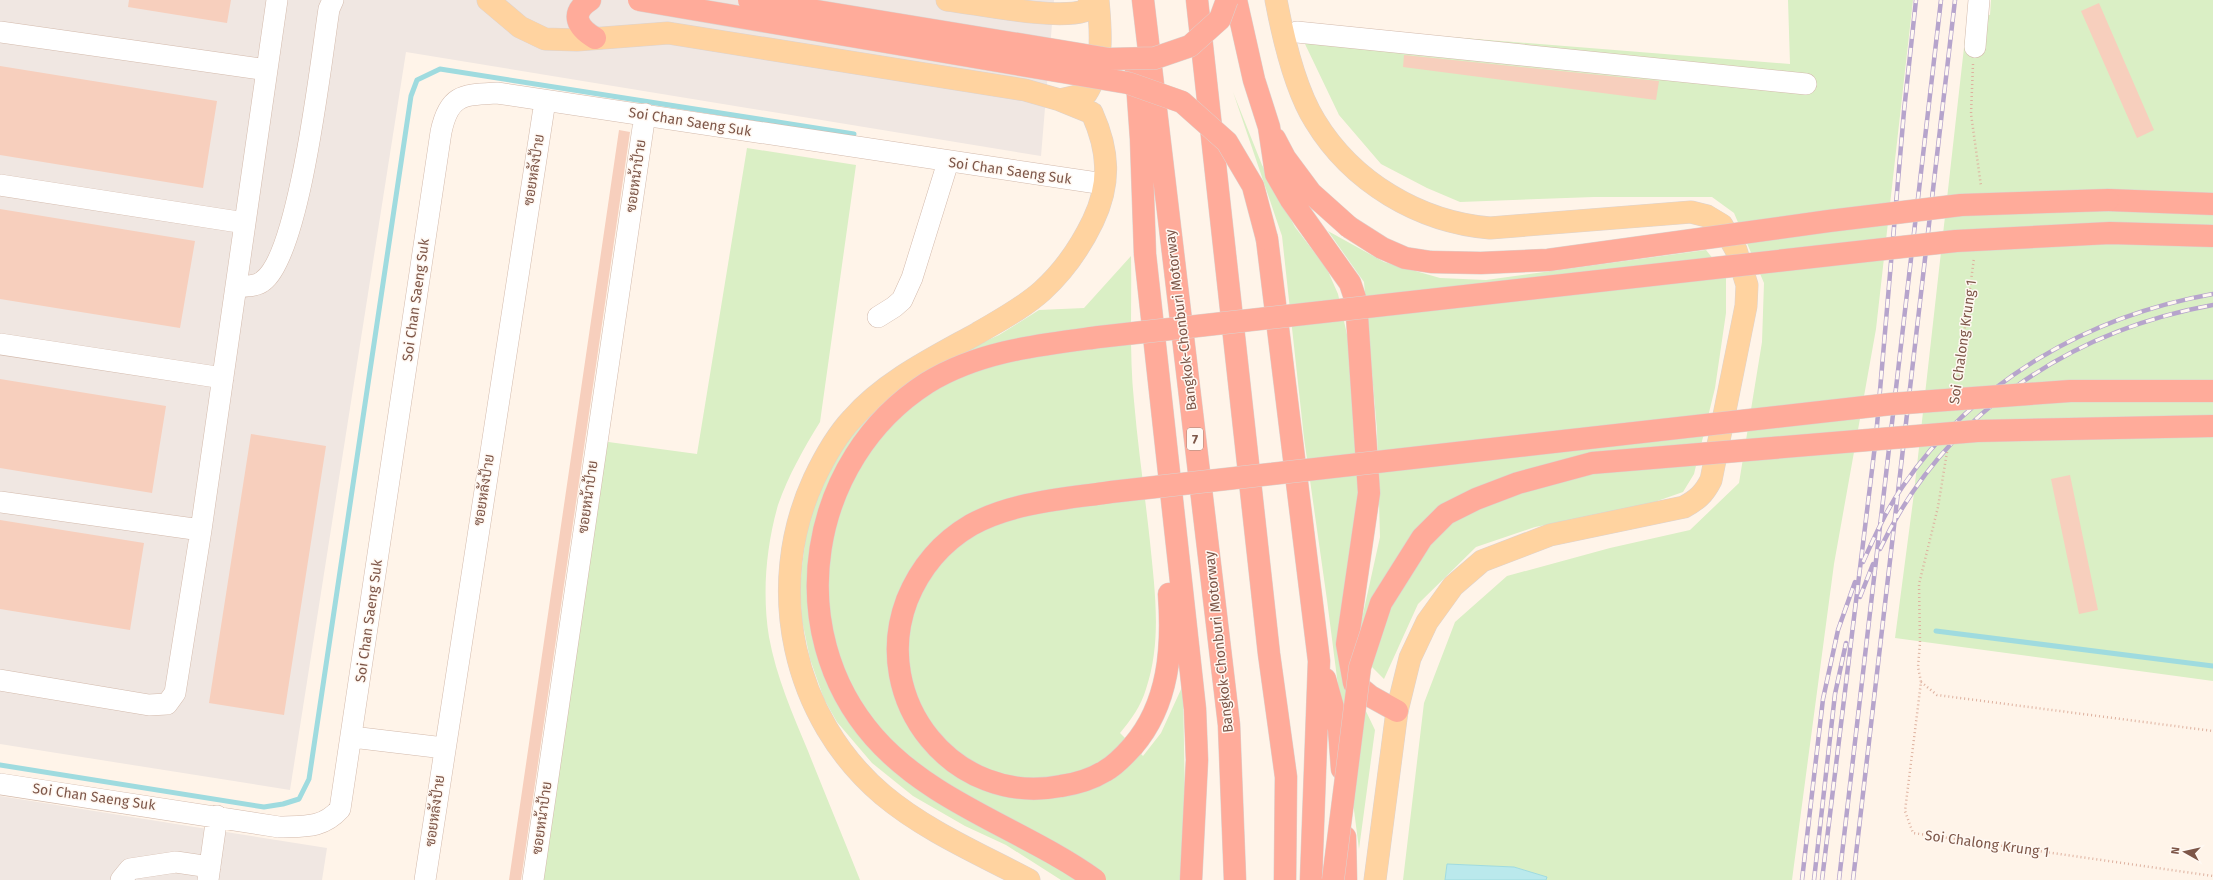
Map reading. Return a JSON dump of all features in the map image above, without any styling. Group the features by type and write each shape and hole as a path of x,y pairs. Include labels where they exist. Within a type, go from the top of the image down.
{"highway":[{"path":"590,0 579,12 578,22 582,30 595,38"},
{"path":"639,0 1128,83 1182,102 1228,142 1253,186 1267,239 1319,661 1311,880"},
{"path":"749,0 1109,59 1155,58 1190,46 1220,19 1227,0"},
{"path":"1128,0 1139,101 1145,254 1195,709 1197,760 1191,880"},
{"name":"Bangkok-Chonburi Motorway","path":"1143,0 1229,725 1235,880"},
{"path":"1197,0 1269,654 1286,777 1285,880"},
{"path":"1236,0 1254,80 1269,127 1276,174 1291,200 1350,283 1356,301 1369,494 1347,644 1354,683 1370,696 1397,711"},
{"path":"1269,127 1285,158 1311,193 1349,227 1382,248 1405,258 1431,262 1481,263 1548,260 1829,221 1961,205 2108,200 2213,204"},
{"path":"1095,880 1038,844 948,796 904,765 874,738 861,722 829,661 822,637 818,582 822,534 830,505 846,470 873,429 885,416 927,384 972,361 1036,345 1098,337 1956,241 2110,233 2213,236"},
{"path":"1149,294 1146,330 1148,397 1167,576 1170,648 1163,687 1155,714 1144,734 1105,772 1070,785 1038,789 1021,788 979,778 958,766 934,743 924,730 907,702 900,676 898,630 913,585 925,567 948,541 973,525 1012,509 1039,503 1111,492 1891,404 2070,391 2213,391"},
{"path":"1333,880 1360,667 1381,603 1400,570 1422,538 1446,514 1476,499 1518,483 1592,463 1977,432 2213,426"},
{"path":"1319,661 1339,729 1345,817 1346,880"}],"main road":[{"path":"489,0 520,27 545,39 577,40 668,33 1025,90 1060,100 1092,113 1102,135 1106,159 1104,184 1098,208 1084,239 1074,256 1041,292 1014,313 956,345 896,382 870,401 851,420 835,441 814,479 798,520 792,546 789,576 792,634 807,690 817,711 833,738 866,779 900,808 943,834 1029,880"},
{"path":"947,0 1042,13 1070,14 1084,12 1092,0"},
{"path":"1060,100 1086,94 1093,83 1101,41 1098,0"},
{"path":"1276,0 1287,47 1306,104 1314,121 1354,170 1376,187 1414,208 1469,226 1490,228 1691,212 1707,216 1722,225 1736,250 1747,285 1746,306 1711,480 1705,492 1697,500 1684,507 1550,534 1482,561 1453,586 1428,622 1410,658 1397,711 1375,880"}],"street":[{"path":"0,680 148,706 167,704 175,693 201,530 277,0"},
{"path":"236,287 251,286 263,282 272,269 284,245 300,193 329,9 333,0"},
{"path":"1974,47 1979,0"},
{"path":"0,32 267,70"},
{"path":"1297,32 1806,84"},
{"name":"Soi Chan Saeng Suk","path":"0,784 279,826 318,825 334,816 340,809 444,120 450,106 461,96 470,94 497,93 645,114 948,162 1104,184"},
{"name":"ซอยหลังป้าย","path":"425,880 444,748 545,101"},
{"name":"ซอยหน้าป้าย","path":"533,880 645,114"},
{"path":"878,317 902,300 912,278 948,162"},
{"path":"0,185 245,223"},
{"path":"0,344 223,378"},
{"path":"0,502 201,530"},
{"path":"352,737 444,748"},
{"path":"121,880 130,869 176,862 209,873 217,816"}],"path":[{"path":"1974,47 1971,78 1972,114 1981,189"},
{"name":"Soi Chalong Krung 1","path":"1958,382 1975,250"},
{"name":"Soi Chalong Krung 1","path":"1948,444 1938,506 1919,584 1920,643 1918,667 1921,682 1906,811 1913,833 2213,876"},
{"path":"1921,682 1937,696 2213,732"}],"shaded area":[{"path":"0,0 1054,0 1041,156 406,52 290,790 0,744"},
{"path":"0,796 327,848 322,880 0,880"}],"green space":[{"path":"1788,0 1913,0 1876,329 1834,564 1792,880 1546,880 1546,877 1514,867 1447,864 1445,880 1403,880 1424,703 1455,622 1507,576 1610,548 1690,530 1739,483 1762,342 1764,283 1734,213 1712,197 1594,197 1460,202 1427,188 1381,164 1339,115 1305,44 1301,25 1790,64"},
{"path":"1991,0 2213,0 2213,681 1895,638 1913,501 1968,12 1990,15"},
{"path":"1233,92 1262,165 1295,227 1327,269 1338,294 1351,353 1361,495 1339,655 1375,730 1359,849 1327,600 1304,438 1282,236"},
{"path":"747,148 856,165 820,422 797,462 778,505 768,554 766,571 766,604 769,637 780,681 860,880 538,880 601,441 697,454"},
{"path":"1328,231 1384,262 1440,278 1486,280 1706,250 1726,275 1726,313 1715,388 1694,474 1683,492 1643,506 1535,527 1476,547 1418,604 1384,679 1372,667 1359,632 1380,537 1377,430 1364,282"},
{"path":"1131,256 1132,383 1154,579 1156,635 1151,671 1144,695 1135,712 1120,733 1143,756 1161,733 1183,685 1185,804 1181,880 1061,880 1006,845 965,826 913,796 872,763 837,722 824,699 810,659 802,620 800,589 802,566 806,536 814,503 832,463 852,434 872,410 960,353 999,335 1039,310 1084,308"}],"water":[{"path":"1447,864 1514,867 1547,877 1546,880 1445,880"}],"building":[{"path":"129,0 231,0 227,23 128,7"},
{"path":"2099,3 2154,130 2137,138 2081,11"},
{"path":"1404,55 1659,81 1656,100 1403,67"},
{"path":"0,66 217,101 203,188 0,155"},
{"path":"619,130 630,132 521,880 509,880"},
{"path":"0,209 195,241 180,328 0,299"},
{"path":"0,379 166,406 152,493 0,468"},
{"path":"251,434 326,446 284,715 209,703"},
{"path":"2070,475 2098,610 2079,614 2051,479"},
{"path":"0,520 144,543 130,630 0,609"}],"waterway":[{"path":"0,765 264,807 283,804 299,799 309,779 411,96 417,80 440,69 854,134"},
{"path":"1936,631 2213,666"}],"railway":[{"path":"1822,880 1876,437 1904,111 1916,0"},
{"path":"1839,880 1941,0"},
{"path":"1853,880 1955,0"},
{"path":"1863,562 1881,523 1903,486 1932,449 1964,415 2000,385 2038,359 2079,337 2122,319 2167,304 2213,294"},
{"path":"1880,549 1907,501 1939,458 1975,420 2016,386 2061,358 2109,335 2160,317 2213,305"},
{"path":"1860,597 1873,564"},
{"path":"1802,880 1823,699 1838,630 1855,582"},
{"path":"1814,880 1835,694 1846,643"}]}
